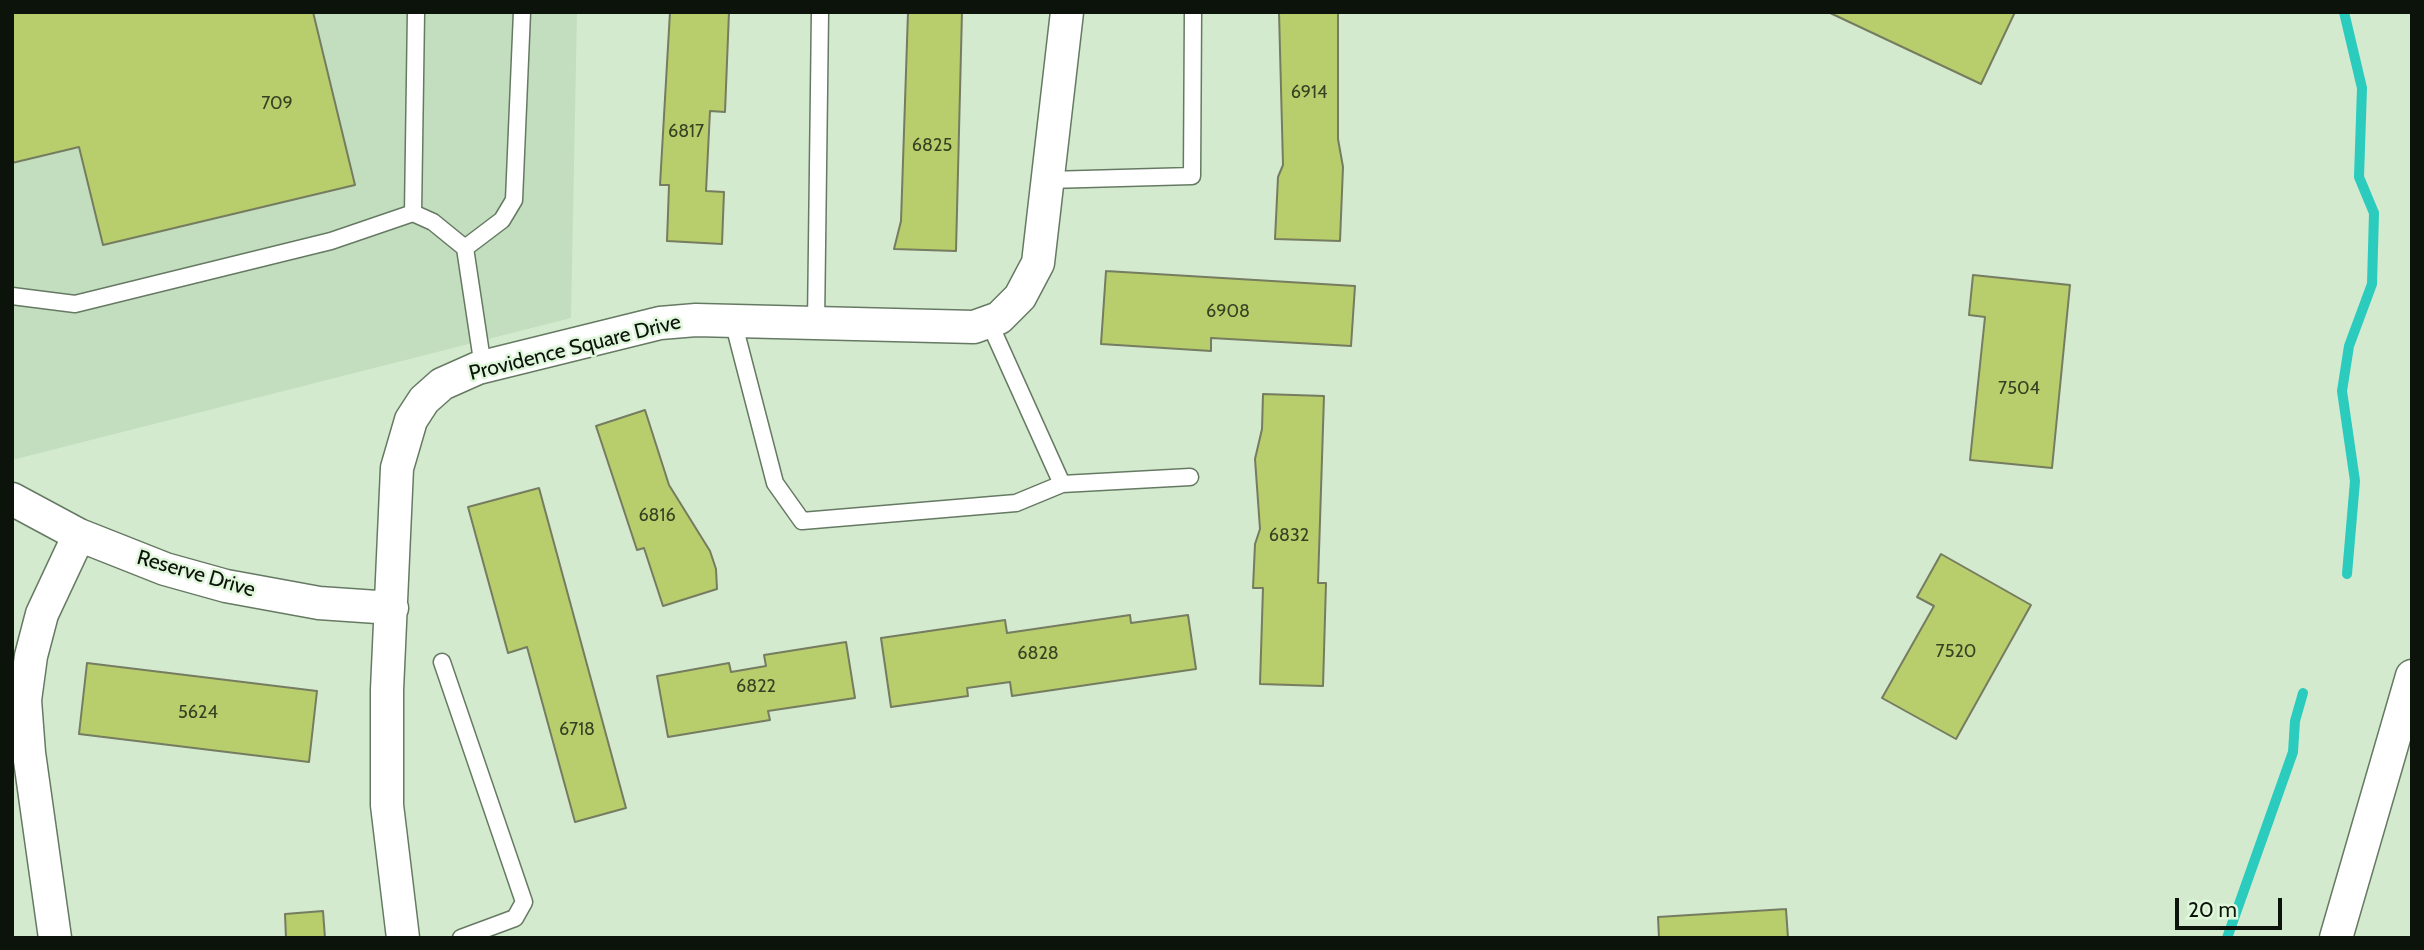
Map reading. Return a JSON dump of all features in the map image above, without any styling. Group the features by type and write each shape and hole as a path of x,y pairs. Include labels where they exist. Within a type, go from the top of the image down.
{"street":[{"path":"989,322 999,318 1020,297 1038,263 1068,12"},
{"name":"Providence Square Drive","path":"403,938 387,805 397,468 411,420 424,400 442,384 483,367 660,323 733,321 974,327 989,322"},
{"name":"Reserve Drive","path":"12,499 79,535 165,569 226,586 319,603 392,608"},
{"path":"55,938 29,753 25,700 31,656 42,614 79,535"},
{"path":"2336,938 2412,676"}],"lane":[{"path":"413,213 416,12"},
{"path":"465,248 502,220 514,200 517,180 522,12"},
{"path":"816,323 820,12"},
{"path":"1049,180 1192,176 1193,12"},
{"path":"12,296 75,304 331,241 413,213 433,222 465,248 483,367"},
{"path":"733,321 775,482 802,521 1016,503 1062,484 1190,477"},
{"path":"989,322 1062,484"},
{"path":"442,662 524,902 515,918 461,938"}],"shaded area":[{"path":"12,12 577,12 571,318 12,460"}],"building":[{"path":"12,12 313,12 355,185 103,245 79,147 12,163"},
{"path":"670,12 729,12 725,112 710,111 706,191 724,192 722,244 667,241 669,185 660,185"},
{"path":"908,12 962,12 956,251 894,249 901,221"},
{"path":"1279,12 1338,12 1338,139 1343,167 1340,241 1275,239 1278,177 1283,165"},
{"path":"1828,12 2015,12 1981,84"},
{"path":"1106,271 1355,286 1351,346 1211,338 1211,351 1101,344"},
{"path":"1973,275 2070,285 2052,468 1970,460 1985,317 1969,315"},
{"path":"1263,394 1324,396 1318,583 1326,583 1323,686 1260,684 1263,588 1253,588 1255,544 1260,529 1255,459 1262,429"},
{"path":"645,410 669,485 710,551 716,569 717,589 663,606 644,548 637,550 596,426"},
{"path":"539,488 626,808 575,822 527,647 508,653 468,507"},
{"path":"1941,554 2031,605 1956,739 1882,698 1934,606 1917,597"},
{"path":"1130,615 1131,623 1188,615 1196,669 1012,696 1010,682 967,688 968,696 891,707 881,638 1005,620 1007,633"},
{"path":"846,642 855,698 768,711 770,720 668,737 657,676 729,663 731,672 766,666 764,655"},
{"path":"87,663 317,691 309,762 79,734"},
{"path":"1786,909 1788,938 1659,938 1658,917"},
{"path":"323,911 325,938 286,938 285,914"}],"waterway":[{"path":"2344,12 2362,88 2359,177 2374,213 2372,284 2349,346 2342,391 2355,481 2347,574"},
{"path":"2227,938 2293,752 2295,721 2303,693"}]}
